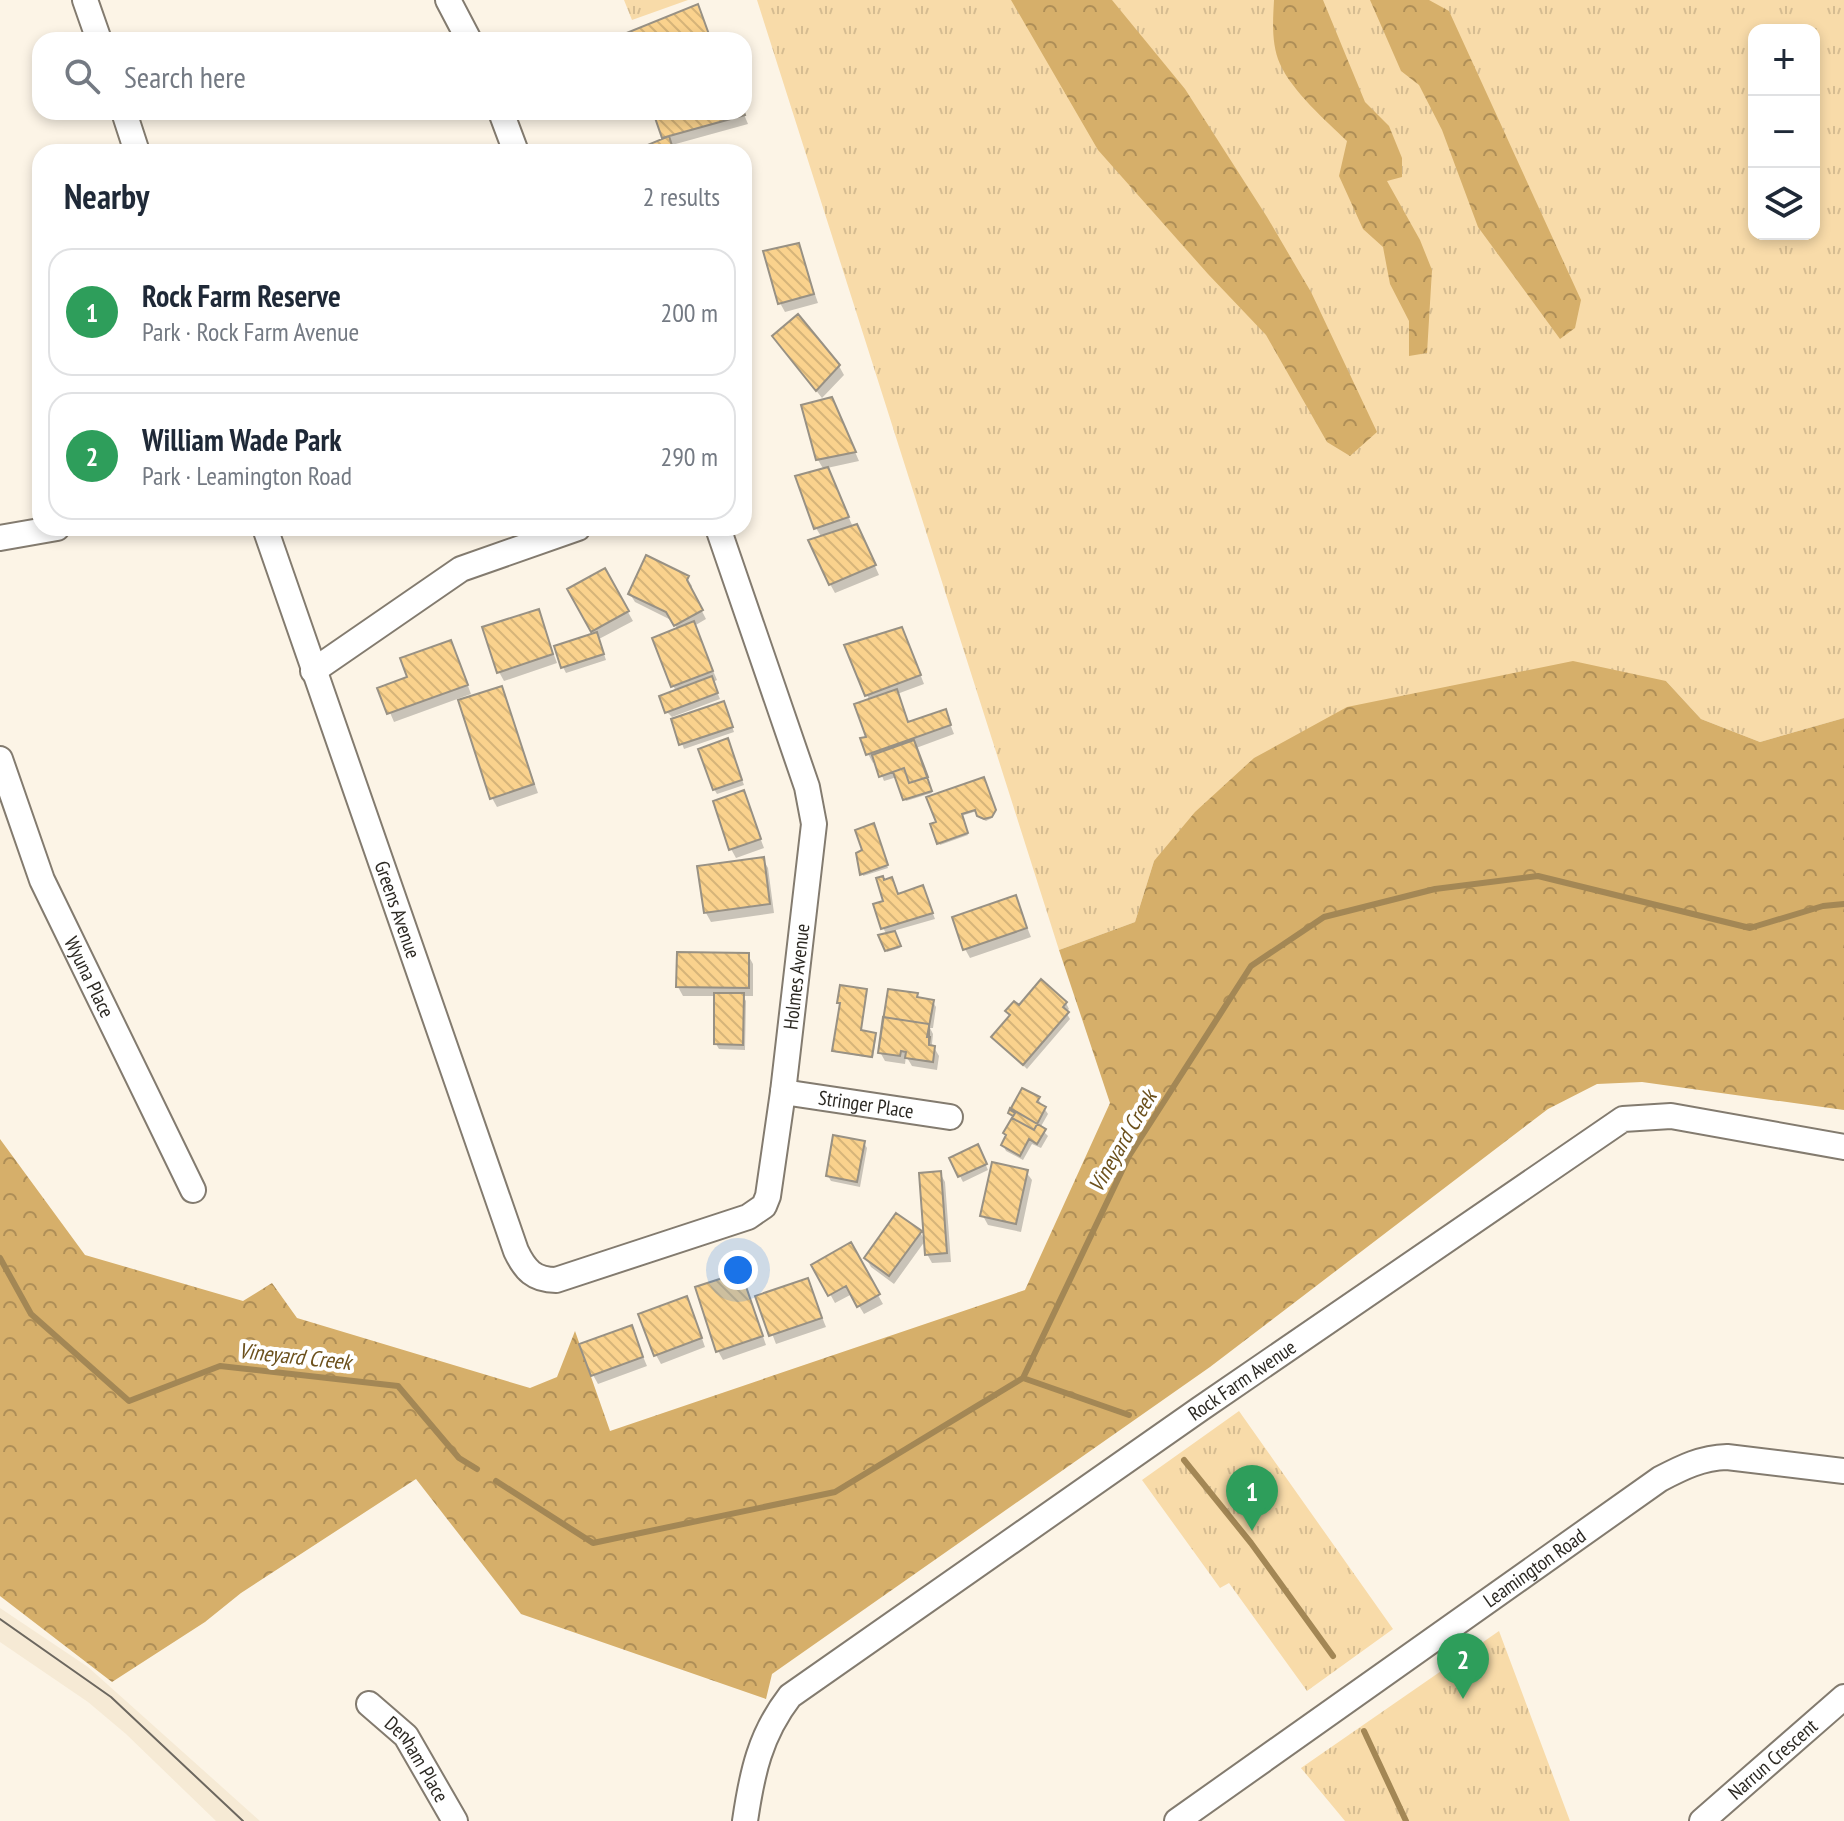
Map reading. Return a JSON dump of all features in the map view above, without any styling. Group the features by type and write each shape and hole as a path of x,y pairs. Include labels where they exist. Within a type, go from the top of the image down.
{"street":[{"path":"85,0 96,32"},
{"path":"448,0 465,32"},
{"path":"127,120 134,144"},
{"path":"504,120 513,144"},
{"path":"0,538 32,532"},
{"name":"Greens Avenue","path":"268,536 516,1251 528,1272 545,1280"},
{"path":"313,671 461,569 555,536"},
{"name":"Holmes Avenue","path":"545,1280 569,1278 757,1212 768,1196 814,824 807,787 721,536"},
{"name":"Wyuna Place","path":"0,759 42,880 193,1190"},
{"name":"Stringer Place","path":"783,1092 950,1117"},
{"name":"Rock Farm Avenue","path":"745,1821 761,1744 778,1711 790,1696 1200,1409 1623,1119 1671,1116 1844,1147"},
{"name":"Leamington Road","path":"1177,1821 1660,1479 1689,1463 1727,1457 1844,1471"},
{"name":"Narrun Crescent","path":"1702,1821 1844,1697"},
{"name":"Denham Place","path":"369,1704 406,1736 455,1821"}],"shaded area":[{"path":"0,1608 88,1667 260,1821 216,1821 126,1734 88,1702 0,1642"}],"green space":[{"path":"624,0 688,0 632,20"},
{"path":"757,0 1844,0 1844,718 1760,742 1701,719 1666,681 1154,861 1135,922 1059,950"},
{"path":"1011,0 1112,0 1185,89 1311,292 1377,432 1350,456 1327,442 1266,335 1098,150"},
{"path":"1274,0 1323,0 1365,102 1389,126 1402,158 1402,177 1387,181 1420,240 1432,270 1427,353 1409,356 1409,321 1390,284 1383,247 1363,229 1339,176 1347,141 1301,95 1280,64 1274,40"},
{"path":"1370,0 1429,0 1449,11 1581,300 1575,328 1560,339 1478,227 1442,130 1419,85 1401,71"},
{"path":"1573,661 1666,681 1701,719 1760,742 1844,718 1844,1110 1642,1082 1597,1084 1548,1109 1210,1367 772,1674 766,1699 521,1614 416,1479 112,1682 0,1596 0,1139 85,1255 243,1301 272,1283 297,1318 530,1388 557,1377 575,1331 610,1431 1025,1290 1110,1103 1059,950 1135,922 1154,861 1195,812 1254,758 1347,707"},
{"path":"1239,1411 1393,1629 1307,1691 1229,1583 1220,1588 1142,1480"},
{"path":"1499,1631 1570,1821 1345,1821 1301,1768"}],"building":[{"path":"698,4 708,32 629,32"},
{"path":"656,120 727,120 662,138"},
{"path":"669,136 672,144 650,144"},
{"path":"799,243 814,294 778,304 763,251"},
{"path":"798,314 840,365 816,391 772,336"},
{"path":"832,397 856,452 816,460 801,405"},
{"path":"828,467 849,517 814,529 795,476"},
{"path":"857,524 876,565 829,585 808,540"},
{"path":"646,555 689,576 687,580 703,610 674,626 666,612 628,594"},
{"path":"605,568 629,611 591,632 567,589"},
{"path":"539,609 553,654 497,673 482,627"},
{"path":"694,621 713,671 671,687 652,638"},
{"path":"902,627 921,675 865,696 844,645"},
{"path":"597,632 604,654 561,668 554,646"},
{"path":"451,640 468,685 387,714 377,688 407,677 400,658"},
{"path":"712,676 718,693 665,713 659,696"},
{"path":"502,686 534,784 490,799 458,700"},
{"path":"897,689 908,722 946,709 951,725 866,755 860,738 866,737 854,704"},
{"path":"724,701 733,727 679,745 671,719"},
{"path":"728,738 742,780 713,790 698,749"},
{"path":"914,740 932,791 903,800 893,772 879,777 872,755"},
{"path":"914,740 928,777 909,783 904,768 879,777 872,755"},
{"path":"984,777 996,810 992,817 984,819 977,816 975,810 962,814 968,833 937,844 930,824 936,822 926,797"},
{"path":"744,790 761,839 729,850 713,801"},
{"path":"874,823 888,865 860,875 856,853 862,850 855,830"},
{"path":"874,823 888,865 860,875 856,853 862,850 855,830"},
{"path":"764,857 770,904 704,913 697,866"},
{"path":"883,876 884,880 892,877 898,894 923,885 933,913 881,929 873,904 883,901 876,878"},
{"path":"1016,895 1027,928 963,950 952,917"},
{"path":"895,931 901,946 885,951 878,935"},
{"path":"677,952 749,953 749,988 676,987"},
{"path":"1041,979 1067,1002 1063,1007 1069,1012 1023,1065 991,1037 1010,1015 1005,1011 1014,1001 1019,1005"},
{"path":"840,985 867,989 861,1030 876,1033 872,1057 832,1051"},
{"path":"888,989 918,993 917,997 934,1000 927,1037 930,1037 929,1045 935,1046 933,1062 905,1058 906,1052 901,1051 900,1056 878,1053"},
{"path":"714,993 744,993 743,1045 714,1044"},
{"path":"883,1017 929,1024 929,1045 935,1046 933,1062 905,1058 906,1052 901,1051 900,1056 878,1053"},
{"path":"1022,1088 1040,1097 1037,1102 1046,1107 1034,1130 1012,1118 1015,1113 1010,1110"},
{"path":"1010,1108 1046,1129 1037,1144 1029,1139 1020,1156 1001,1145 1006,1135 1003,1133 1013,1116 1008,1113"},
{"path":"833,1135 865,1141 857,1182 826,1176"},
{"path":"978,1144 987,1164 958,1177 949,1158"},
{"path":"992,1162 1028,1170 1016,1224 980,1216"},
{"path":"941,1171 947,1253 925,1255 919,1173"},
{"path":"896,1213 922,1231 889,1276 864,1258"},
{"path":"851,1242 880,1294 857,1307 846,1286 828,1296 811,1265"},
{"path":"741,1272 763,1336 716,1352 695,1287"},
{"path":"808,1278 822,1318 769,1336 755,1296"},
{"path":"687,1296 702,1338 654,1356 638,1314"},
{"path":"632,1325 643,1357 591,1376 579,1344"}],"waterway":[{"name":"Vineyard Creek","path":"496,1481 593,1543 835,1492 1023,1378 1129,1156 1251,966 1324,917 1435,889 1538,876 1750,928 1823,906 1844,904"},
{"name":"Vineyard Creek","path":"0,1258 31,1314 129,1401 220,1366 398,1386 459,1458 477,1469"},
{"path":"1023,1378 1129,1415"},
{"path":"1184,1460 1251,1543 1333,1656"},
{"path":"1364,1731 1406,1821"}],"tram line":[{"path":"0,1619 111,1697 243,1821"}],"place":[{"name":"Rock Farm Reserve","path":"1252,1531"},
{"name":"William Wade Park","path":"1463,1699"}]}
